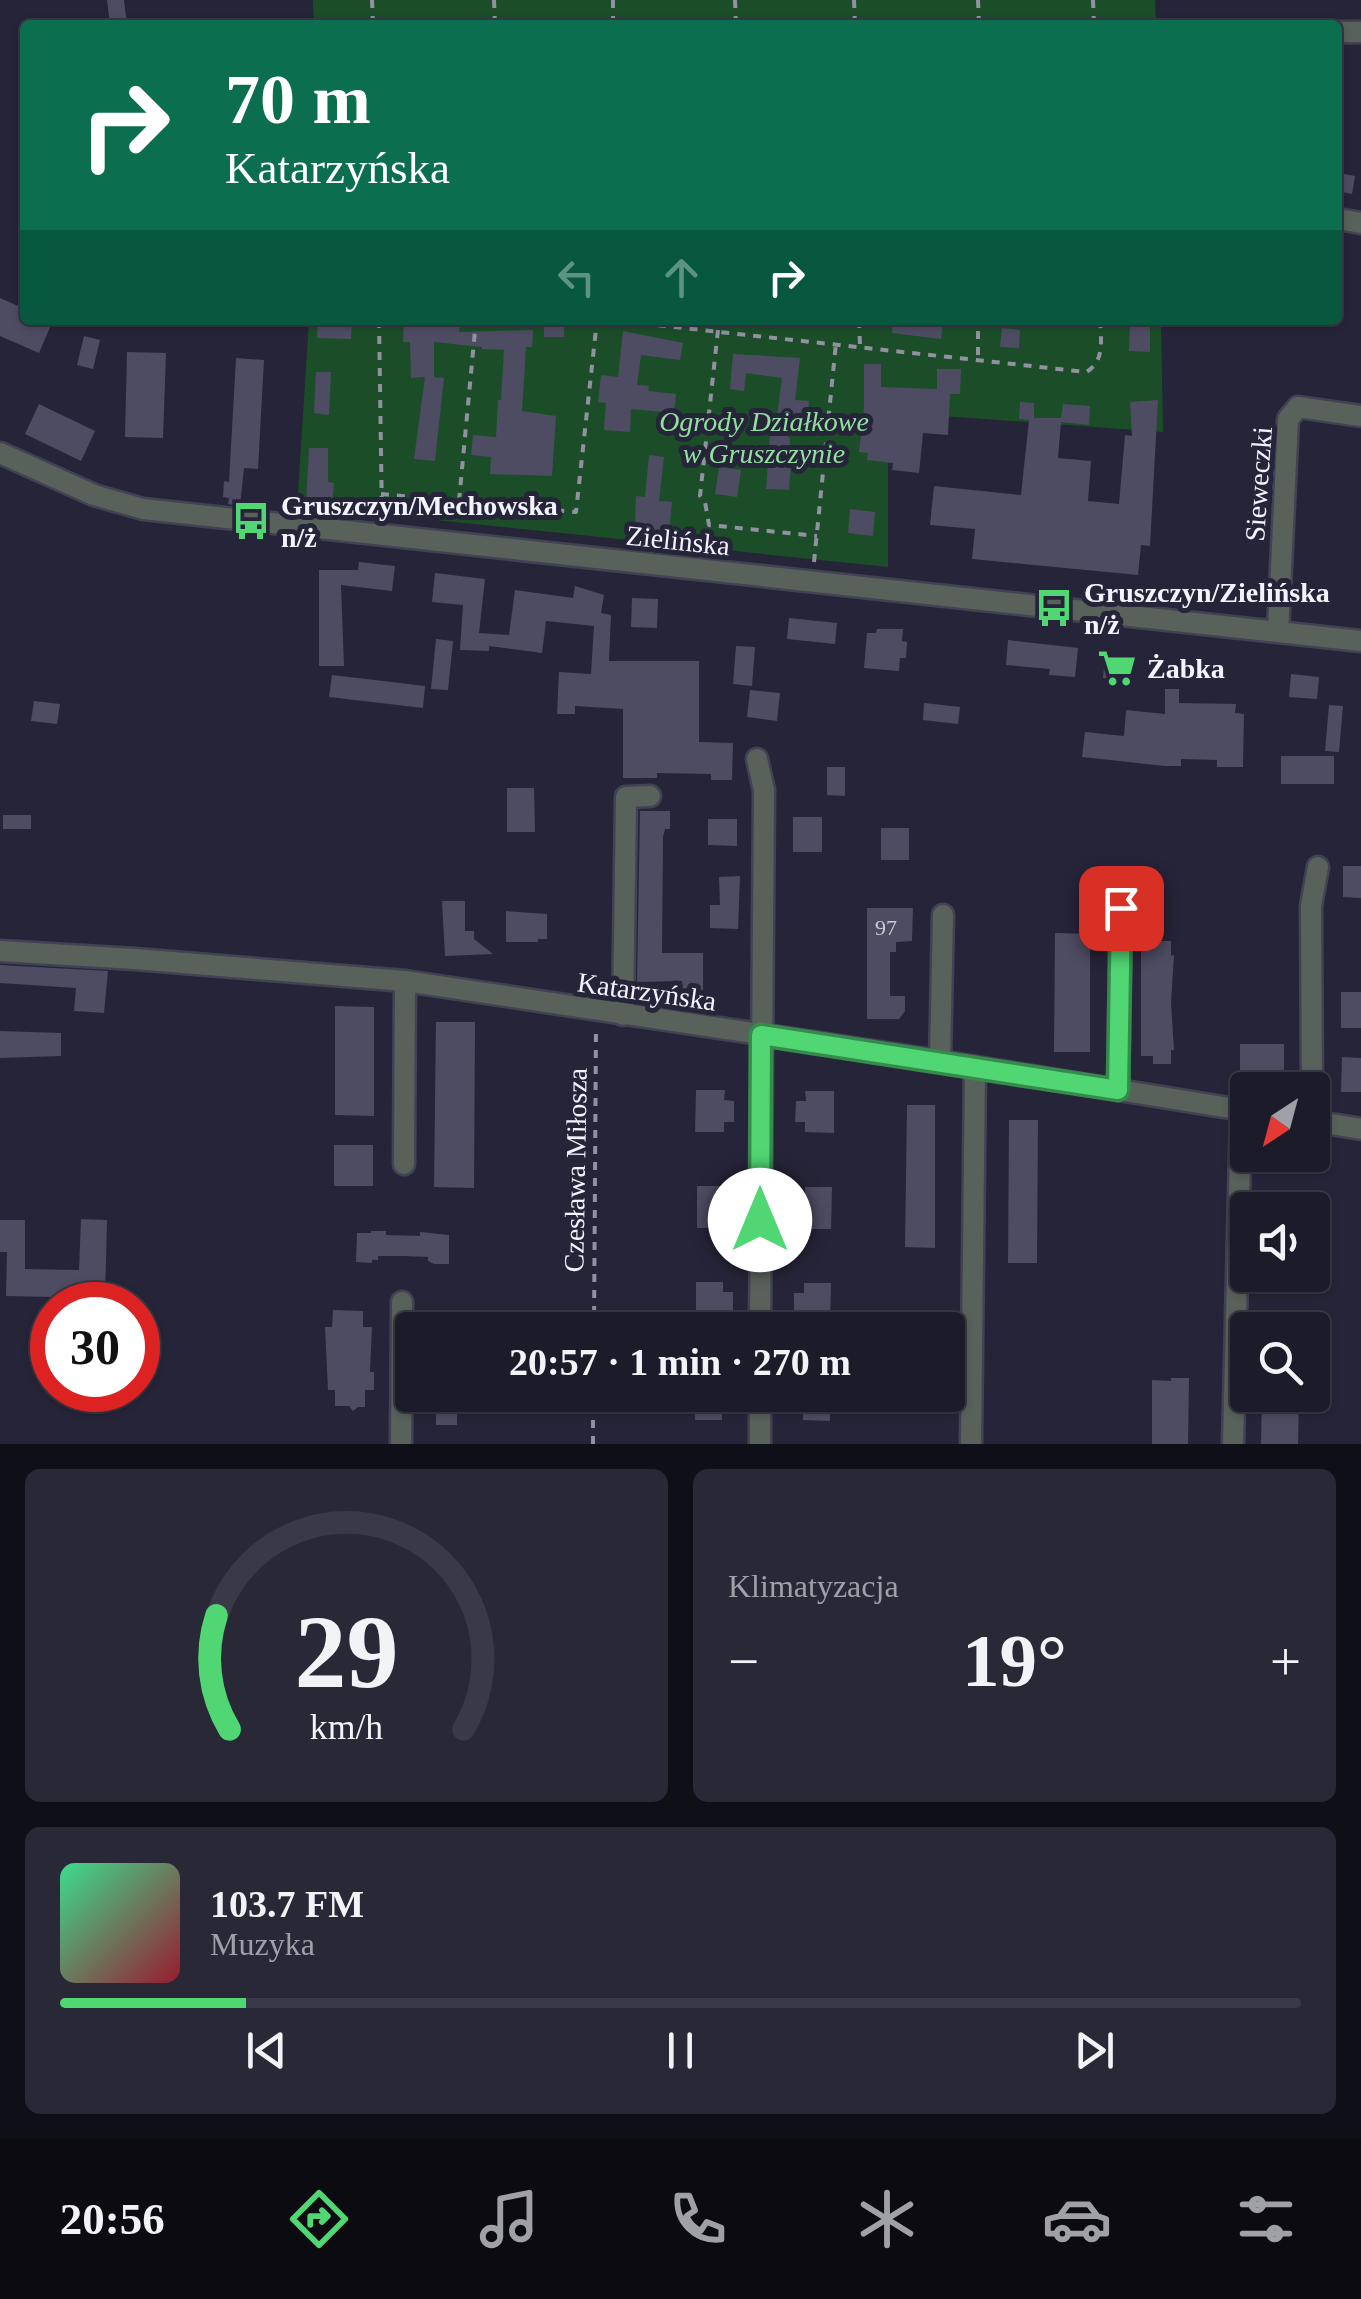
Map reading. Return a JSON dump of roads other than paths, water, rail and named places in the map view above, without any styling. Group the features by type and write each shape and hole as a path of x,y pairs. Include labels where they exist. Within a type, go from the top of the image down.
{"street":[{"name":"Sieweczki","path":"1278,632 1288,419 1298,407 1361,416"},
{"name":"Zielińska","path":"0,453 66,484 130,506 1361,641"},
{"path":"757,760 764,790 760,1312"},
{"path":"623,1015 626,797 650,796"},
{"path":"1312,1072 1311,906 1318,867"},
{"path":"1118,1090 1121,908"},
{"path":"940,1061 943,915"},
{"name":"Katarzyńska","path":"0,951 135,958 405,982 1230,1108"},
{"path":"404,1164 405,982"},
{"path":"971,1444 976,1067"},
{"path":"1330,1124 1361,1129"},
{"path":"1233,1444 1242,1172"},
{"path":"401,1444 402,1302"},
{"path":"760,1412 760,1444"}],"place":[{"name":"Gruszczyn/Mechowska n/ż","path":"251,521"},
{"name":"Gruszczyn/Zielińska n/ż","path":"1054,608"},
{"name":"Żabka","path":"1117,668"}],"park label":[{"name":"Ogrody Działkowe w Gruszczynie","path":"764,437"}]}
